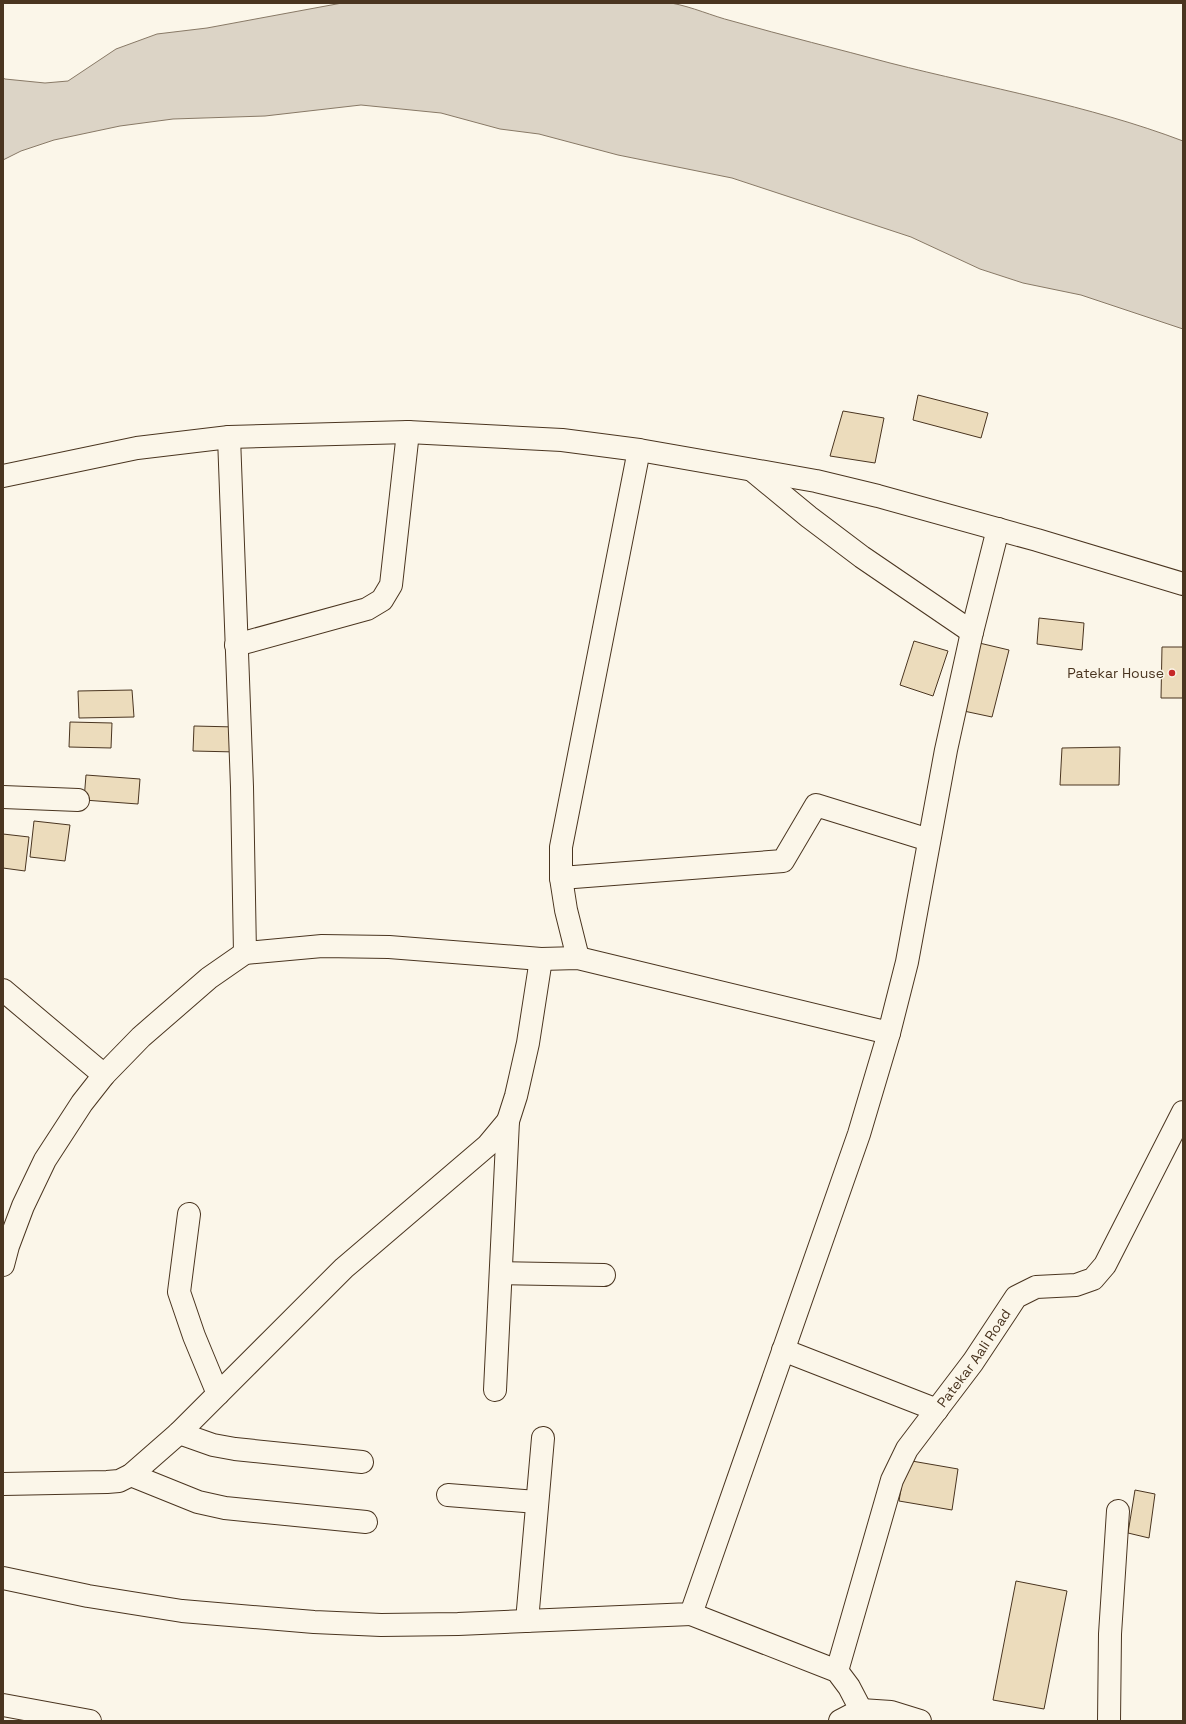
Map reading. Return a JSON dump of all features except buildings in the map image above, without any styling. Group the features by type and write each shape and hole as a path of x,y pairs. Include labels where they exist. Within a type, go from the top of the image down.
{"street":[{"path":"236,646 367,609 382,600 391,585 408,432"},
{"path":"3,476 137,448 229,437 408,432 562,440 639,450 816,481 998,529 1183,584"},
{"path":"229,437 242,787 245,953"},
{"path":"578,958 566,910 562,878 562,847 639,450"},
{"path":"752,470 838,539 972,632"},
{"path":"691,1614 859,1134 889,1033 907,962 946,750 972,632 998,529"},
{"path":"3,797 78,800"},
{"path":"562,878 783,861 816,805 929,840"},
{"path":"3,1265 8,1246 23,1206 45,1160 82,1103 104,1076 141,1037 209,978 245,953 322,946 389,947 541,959 578,958 889,1033"},
{"path":"495,1390 508,1121 516,1096 528,1043 541,959"},
{"path":"3,990 104,1076"},
{"name":"Patekar Aali Road","path":"837,1671 892,1480 908,1448 973,1362 1016,1297 1036,1287 1076,1285 1094,1279 1105,1265 1183,1112"},
{"path":"3,1484 107,1482 119,1481 131,1475 178,1433 344,1268 488,1145 508,1121"},
{"path":"190,1214 179,1292 194,1336 218,1394"},
{"path":"501,1273 604,1275"},
{"path":"784,1350 937,1410"},
{"path":"178,1433 213,1445 235,1449 362,1462"},
{"path":"527,1621 543,1438"},
{"path":"131,1475 198,1502 226,1508 366,1522"},
{"path":"448,1495 537,1502"},
{"path":"1109,1721 1110,1634 1118,1511"},
{"path":"3,1578 88,1596 198,1612 381,1625 691,1614 837,1671 849,1687 861,1710"},
{"path":"3,1705 90,1721"},
{"path":"840,1721 861,1710 891,1712 920,1721"}],"shaded area":[{"path":"342,3 671,3 752,27 890,63 1074,107 1147,128 1183,141 1183,329 1081,295 1023,283 980,269 911,237 732,178 618,155 539,134 500,129 441,113 361,105 265,116 173,119 120,126 54,140 21,151 3,160 3,78 45,83 68,81 116,49 157,34 207,28"}],"place":[{"name":"Patekar House","path":"1172,673"}]}
